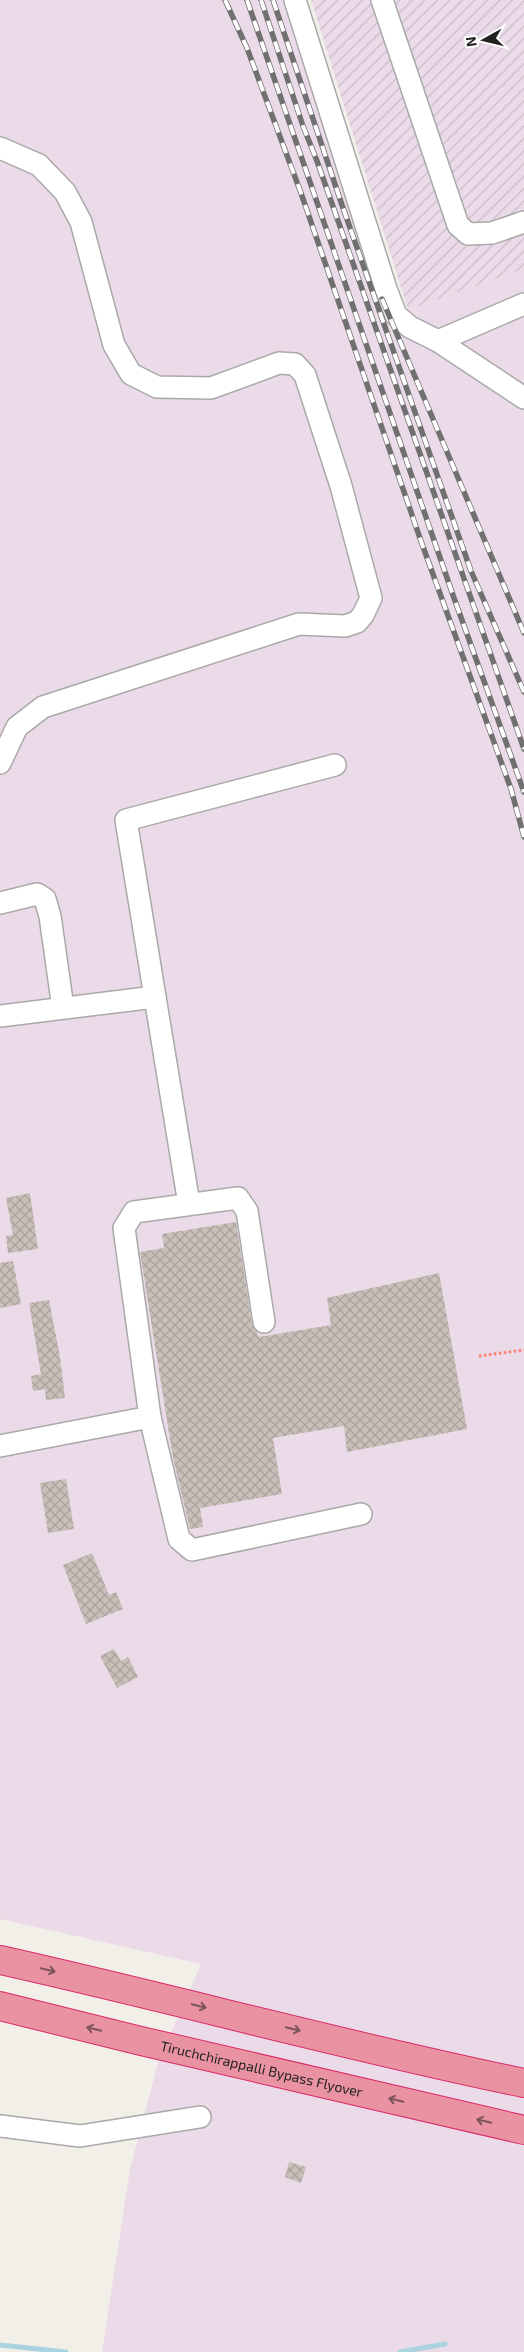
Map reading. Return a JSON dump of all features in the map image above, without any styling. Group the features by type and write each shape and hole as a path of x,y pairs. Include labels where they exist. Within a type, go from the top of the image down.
{"highway":[{"path":"0,1960 153,1994 454,2069 524,2084"},
{"name":"Tiruchchirappalli Bypass Flyover","path":"0,2006 141,2041 524,2130"}],"street":[{"path":"295,0 386,289 396,314 410,327 438,341 524,398"},
{"path":"382,0 458,225 468,234 492,233 524,222"},
{"path":"0,148 39,165 65,192 81,222 114,345 131,374 157,387 211,388 279,363 295,364 305,375 341,486 371,598 357,622 345,626 299,624 43,707 17,727 0,763"},
{"path":"438,341 524,304"},
{"path":"189,1204 126,820 335,766"},
{"path":"0,903 37,894 45,899 50,916 63,1008"},
{"path":"0,1016 156,997"},
{"path":"264,1322 247,1212 238,1198 134,1212 124,1228 150,1417 179,1539 192,1550 361,1514"},
{"path":"0,1446 150,1417"},
{"path":"0,2126 80,2136 200,2117"}],"path":[{"path":"479,1356 524,1350"}],"shaded area":[{"path":"0,0 287,0 390,310 408,310 524,269 524,2352 102,2352 130,2169 158,2063 201,1964 0,1919"},
{"path":"311,0 524,0 524,269 408,310"}],"building":[{"path":"30,1193 38,1249 8,1253 6,1236 13,1235 6,1198"},
{"path":"236,1222 252,1324 259,1337 331,1325 327,1298 439,1273 467,1429 347,1452 344,1426 273,1438 282,1494 200,1508 203,1527 190,1529 173,1458 140,1252 164,1248 162,1234"},
{"path":"13,1261 21,1304 0,1308 0,1263"},
{"path":"49,1300 60,1357 65,1398 46,1400 45,1389 33,1391 31,1376 41,1374 29,1303"},
{"path":"66,1479 74,1529 48,1533 40,1483"},
{"path":"92,1553 109,1595 116,1592 123,1609 86,1624 63,1565"},
{"path":"114,1649 121,1661 128,1657 138,1677 117,1688 100,1656"},
{"path":"289,2162 306,2167 301,2183 285,2177"}],"waterway":[{"path":"400,2352 445,2344"},
{"path":"0,2345 66,2352"}],"railway":[{"path":"225,0 247,48 301,193 422,544 511,789 524,837"},
{"path":"247,0 454,598 524,792"},
{"path":"261,0 303,126 524,749"},
{"path":"273,0 342,205 471,571 524,692"},
{"path":"382,299 524,633"}]}
